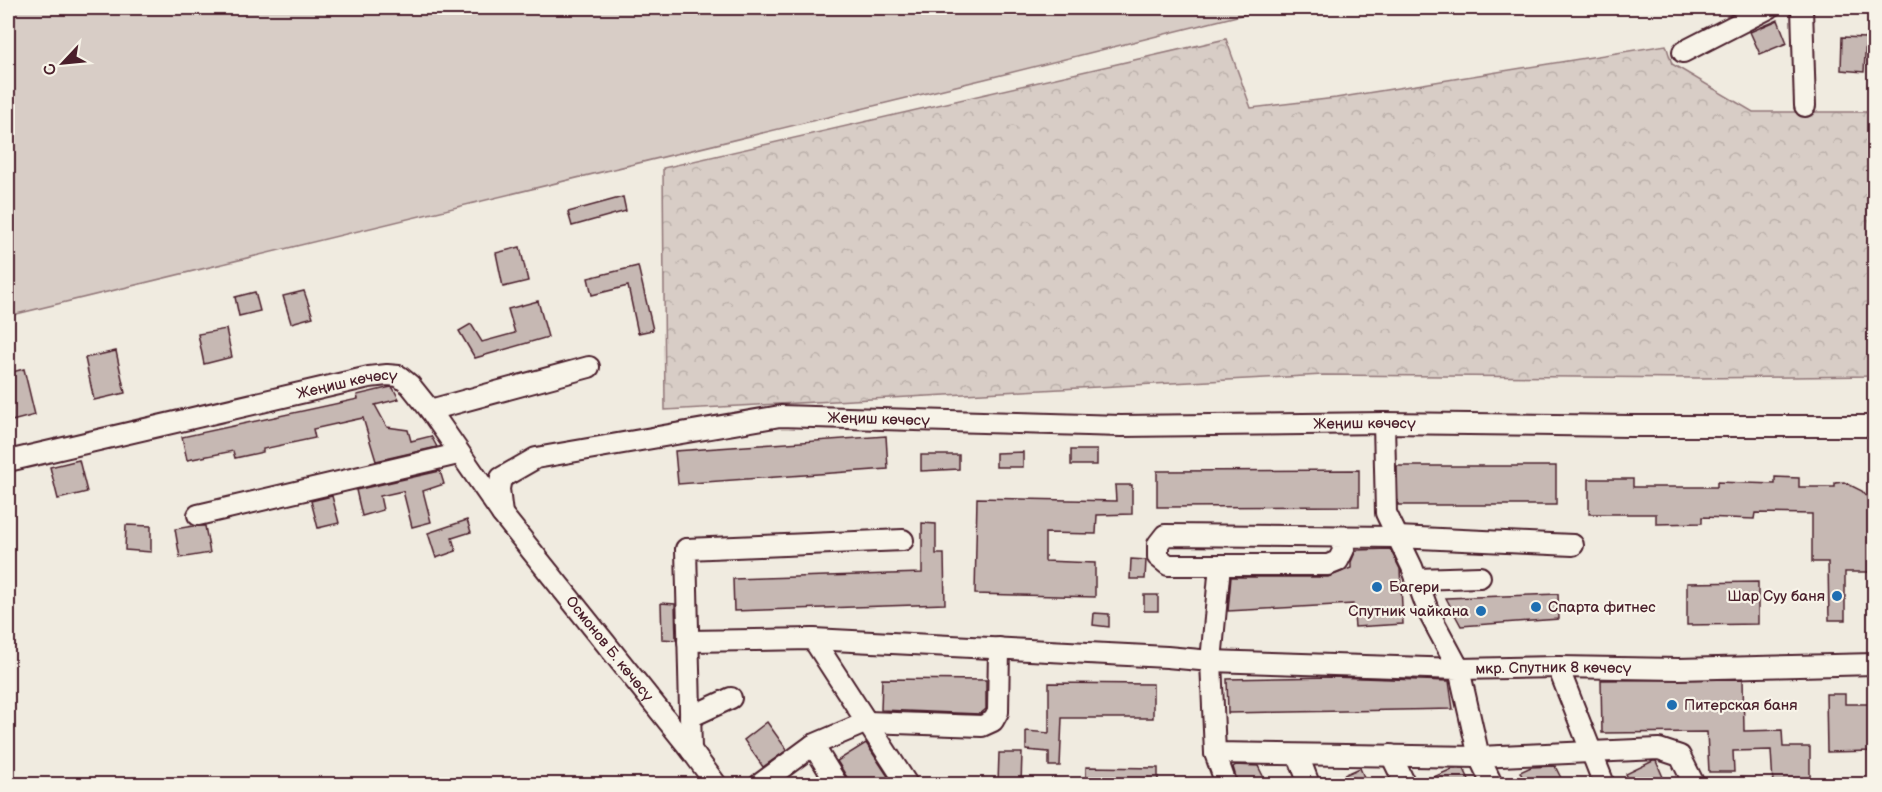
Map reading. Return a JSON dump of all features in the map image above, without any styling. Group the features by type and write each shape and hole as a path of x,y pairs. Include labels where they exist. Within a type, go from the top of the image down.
{"street":[{"path":"1683,52 1769,8"},
{"path":"1802,8 1805,106"},
{"path":"429,410 589,367"},
{"name":"Жеңиш көчөсү","path":"8,461 369,377 399,376 429,410 502,514"},
{"name":"Жеңиш көчөсү","path":"502,514 499,489 501,478 536,458 780,416 1121,426 1383,423 1875,426"},
{"name":"мкр. Спутник 8 көчөсү","path":"1383,423 1386,513 1429,613 1459,669 1558,667 1678,669 1875,664"},
{"path":"198,515 458,454"},
{"name":"Осмонов Б. көчөсү","path":"502,514 716,784"},
{"path":"1338,537 1344,549 1338,561 1328,565 1168,565 1158,557 1158,544 1165,535 1397,537 1573,545"},
{"path":"691,750 686,549 903,540"},
{"path":"1220,565 1211,662 1215,753 1226,784"},
{"path":"1416,579 1480,577"},
{"path":"688,641 813,639 1167,657 1211,662 1459,669 1479,757 1492,784"},
{"path":"813,639 907,784"},
{"path":"760,784 813,745 867,722 982,726 993,721 998,712 999,648"},
{"path":"1558,667 1604,784"},
{"path":"690,717 731,698"},
{"path":"813,745 837,784"},
{"path":"1215,753 1479,757 1659,749 1680,756 1694,784"},
{"path":"1298,755 1309,784"},
{"path":"1391,755 1405,784"}],"green space":[{"path":"8,8 1269,8 8,316"},
{"path":"1226,39 1251,108 1336,98 1666,45 1672,64 1753,112 1874,112 1874,376 1698,378 1323,375 665,410 663,168"}],"building":[{"path":"1778,20 1787,43 1760,54 1750,32"},
{"path":"1842,37 1866,38 1864,72 1841,70"},
{"path":"623,197 626,211 572,226 568,212"},
{"path":"520,247 528,281 503,287 496,253"},
{"path":"638,266 653,330 638,333 628,286 592,295 588,278"},
{"path":"304,291 313,317 291,323 283,296"},
{"path":"255,292 260,311 239,316 235,297"},
{"path":"538,301 548,337 475,358 459,331 471,324 482,342 515,333 508,309"},
{"path":"226,329 232,357 204,364 198,334"},
{"path":"116,351 125,393 94,400 85,358"},
{"path":"24,369 35,415 8,422 8,373"},
{"path":"391,387 399,399 375,405 387,427 408,430 411,441 431,436 437,447 376,461 363,418 313,429 315,438 263,449 263,452 235,458 233,451 187,460 182,437 358,399 357,395"},
{"path":"886,436 888,469 678,484 675,451"},
{"path":"1071,450 1097,450 1097,465 1071,465"},
{"path":"1023,452 1023,467 996,467 996,453"},
{"path":"921,455 959,455 959,469 921,471"},
{"path":"79,460 87,492 58,499 50,467"},
{"path":"1397,466 1556,466 1556,505 1398,505"},
{"path":"1359,470 1359,506 1157,507 1157,471"},
{"path":"440,471 444,484 423,491 431,522 412,527 403,491 380,496 383,510 362,516 356,490"},
{"path":"1775,477 1799,478 1799,487 1835,487 1835,483 1844,482 1862,491 1873,504 1875,572 1845,572 1845,620 1829,620 1828,562 1812,562 1812,514 1755,513 1754,519 1702,517 1702,523 1656,524 1656,514 1589,514 1589,479 1633,479 1633,487 1717,487 1717,482 1775,484"},
{"path":"1115,485 1132,485 1132,514 1097,515 1096,534 1045,533 1045,561 1095,563 1095,597 975,594 977,498 1116,501"},
{"path":"332,496 339,523 318,528 311,501"},
{"path":"467,520 471,532 452,538 456,551 436,558 428,533"},
{"path":"922,523 936,524 936,554 944,554 945,604 734,611 733,579 922,573"},
{"path":"126,525 151,526 151,552 125,550"},
{"path":"205,526 210,553 180,558 175,529"},
{"path":"1390,549 1400,569 1403,624 1355,627 1353,604 1228,611 1231,577 1328,577 1351,568 1356,550"},
{"path":"1131,559 1146,560 1145,579 1130,579"},
{"path":"1758,582 1758,624 1687,625 1687,583"},
{"path":"1558,594 1559,619 1461,626 1446,598"},
{"path":"1144,595 1158,595 1158,611 1144,611"},
{"path":"661,603 675,604 676,640 662,639"},
{"path":"1094,613 1109,614 1109,627 1093,625"},
{"path":"1332,677 1449,681 1453,709 1228,713 1227,679"},
{"path":"882,679 986,680 986,709 980,714 881,710"},
{"name":"Питерская баня","path":"1743,679 1744,731 1782,730 1783,747 1810,747 1810,784 1773,784 1771,750 1733,751 1734,772 1709,772 1707,732 1602,733 1601,680"},
{"path":"1049,683 1153,684 1153,718 1062,718 1060,766 1049,766 1049,752 1026,750 1026,731 1049,733"},
{"path":"1826,694 1845,694 1845,704 1875,704 1875,751 1827,752"},
{"path":"767,722 787,750 763,767 744,740"},
{"path":"866,743 893,784 851,784 837,761"},
{"path":"999,753 1022,753 1021,784 998,784"},
{"path":"1656,761 1666,784 1631,784 1626,774"},
{"path":"1236,765 1258,766 1267,784 1238,784 1233,767"},
{"path":"1555,766 1564,784 1526,784 1520,772 1531,767"},
{"path":"1086,767 1158,768 1158,784 1086,784"},
{"path":"1360,768 1367,784 1324,784"},
{"path":"1452,769 1464,769 1471,784 1418,784"}],"place":[{"name":"Багери","path":"1377,587"},
{"name":"Шар Суу баня","path":"1837,596"},
{"name":"Спарта фитнес","path":"1536,607"},
{"name":"Спутник чайкана","path":"1481,611"},
{"name":"Питерская баня","path":"1672,705"}]}
